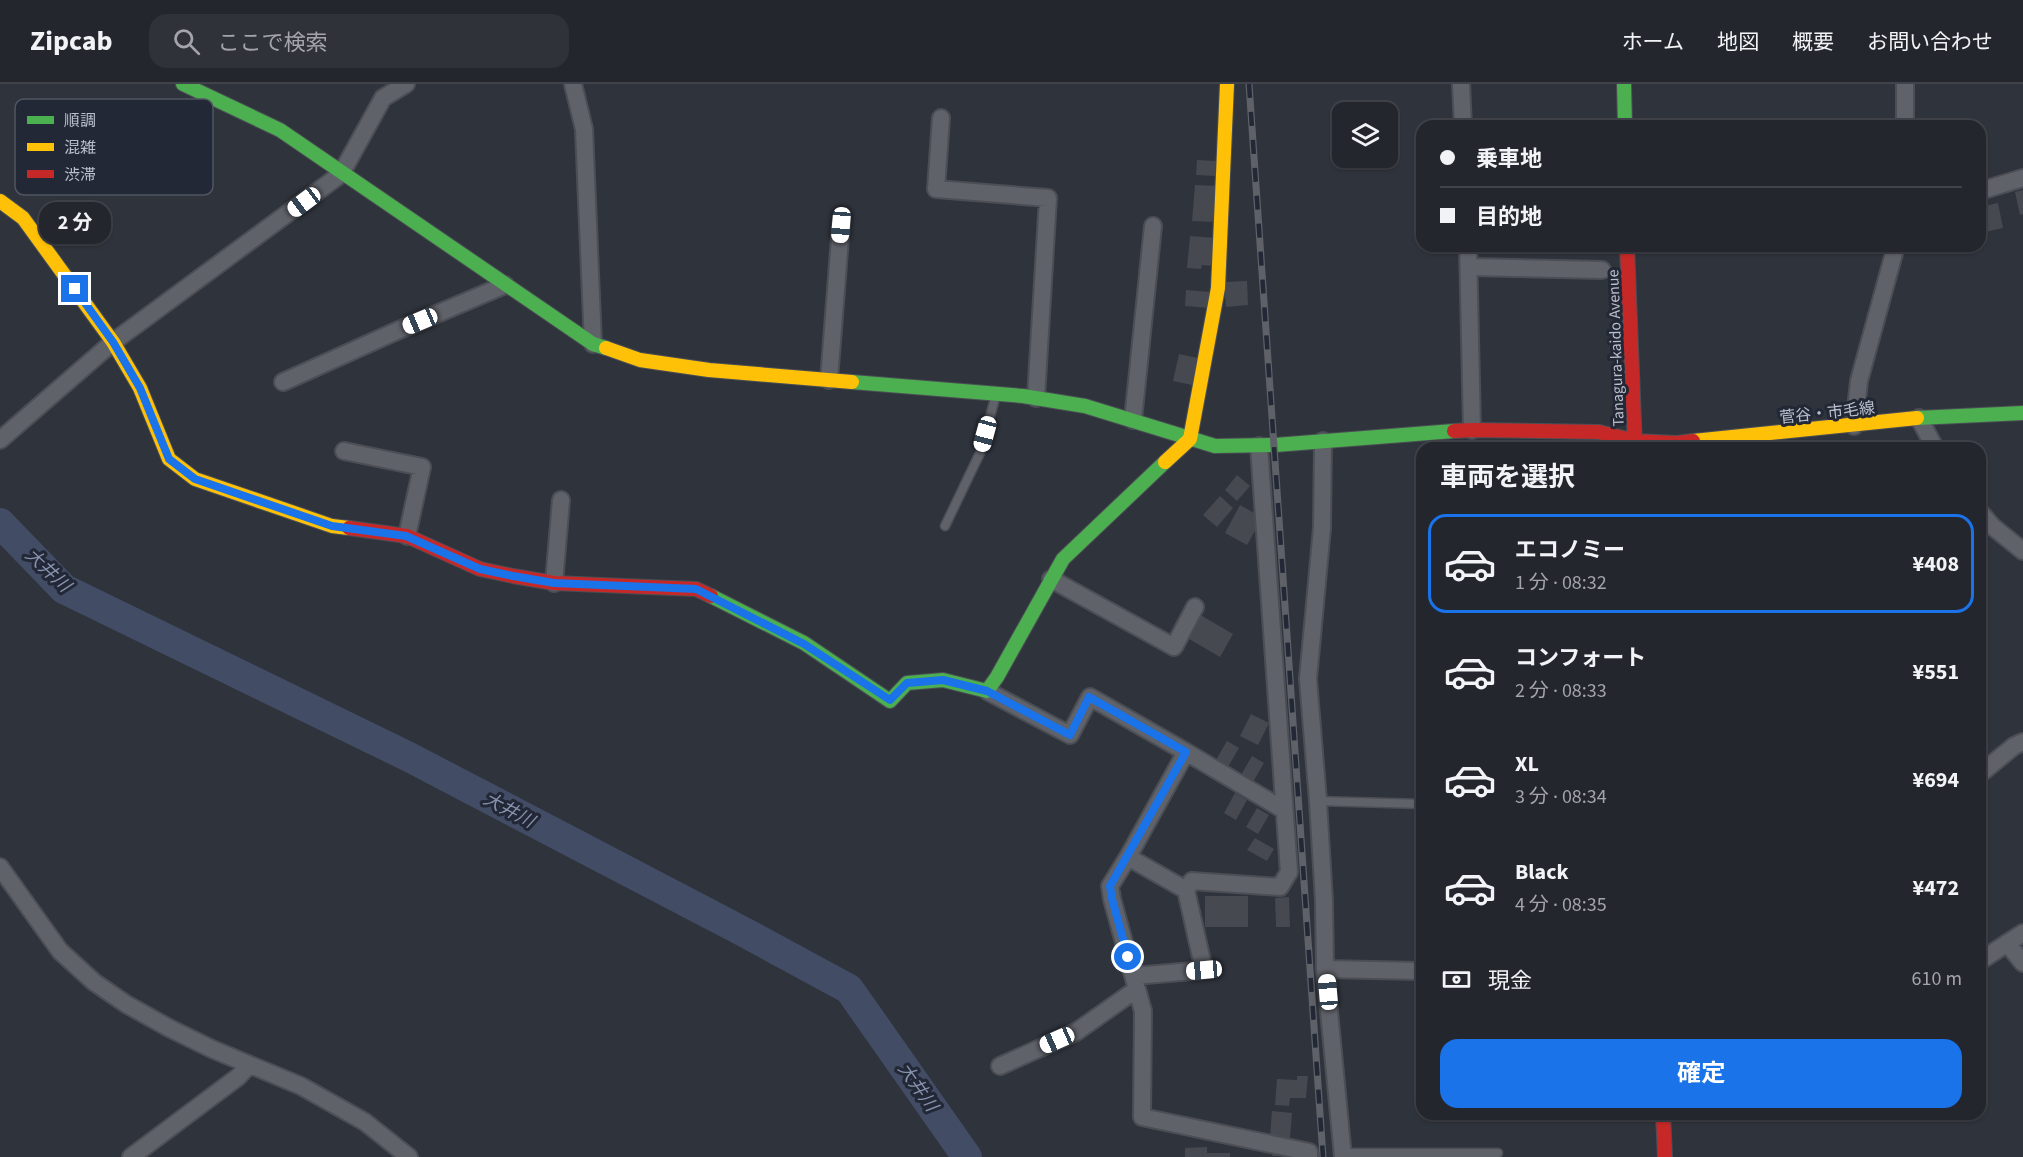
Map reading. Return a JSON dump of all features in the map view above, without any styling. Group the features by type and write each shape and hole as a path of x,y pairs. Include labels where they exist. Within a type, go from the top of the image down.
{"street":[{"name":"菅谷・市毛線","path":"183,84 279,130 593,344 640,360 709,370 1036,398 1085,406 1215,446 1259,446 1472,430 1599,432 1627,442"},
{"path":"573,84 584,129 593,344"},
{"path":"987,691 1063,559 1190,440 1218,288 1227,84"},
{"path":"1461,84 1463,120"},
{"path":"1624,84 1624,120"},
{"path":"1905,84 1905,120"},
{"path":"0,440 113,342 341,174 383,98 401,85"},
{"path":"941,118 936,189 1048,198 1036,398"},
{"path":"1986,189 2023,178"},
{"path":"0,201 23,218 113,342 140,388 169,459 195,479 332,526 406,536 480,569 554,583 696,589 804,644 890,700 907,683 943,680 987,691 1070,735 1089,697 1284,810"},
{"path":"829,380 841,225"},
{"path":"1133,420 1153,226"},
{"path":"1468,252 1472,430"},
{"name":"Tanagura-kaido Avenue","path":"1627,252 1635,442"},
{"path":"1854,426 1859,381 1894,252"},
{"path":"1469,267 1602,270"},
{"path":"283,382 505,285"},
{"name":"菅谷・市毛線","path":"1687,442 1919,418 2023,413"},
{"path":"1919,418 1932,442"},
{"path":"1323,441 1322,528 1308,679 1324,901 1325,969 1342,1155"},
{"path":"1000,1066 1076,1032 1135,982 1204,970 1186,890 1192,881 1280,887 1289,872 1259,446"},
{"path":"344,451 422,467 406,536"},
{"path":"554,583 561,500"},
{"path":"1986,519 2023,551"},
{"path":"1051,579 1174,647 1196,607"},
{"path":"1986,769 2014,746 2023,742"},
{"path":"1186,752 1110,886 1143,1011 1142,1117 1309,1152 1309,1157"},
{"path":"1128,857 1186,890"},
{"path":"0,867 60,951 94,982 126,1004 169,1028 301,1086 365,1122 409,1157"},
{"path":"1986,957 2023,933"},
{"path":"2007,943 2023,963"},
{"path":"1325,969 1416,971"},
{"path":"131,1157 238,1077 249,1065"},
{"path":"1663,1120 1665,1157"}],"lane":[{"path":"945,526 980,453 996,394"},
{"path":"1318,801 1416,804"},
{"path":"1342,1155 1498,1153"}],"building":[{"path":"1197,160 1216,161 1215,176 1196,175"},
{"path":"1195,185 1218,186 1216,222 1192,221"},
{"path":"2023,190 2023,214 2020,215 2015,192"},
{"path":"1998,203 2003,228 1986,232 1986,206"},
{"path":"1190,236 1216,238 1214,266 1202,265 1201,269 1187,268"},
{"path":"1247,281 1248,305 1226,307 1224,282"},
{"path":"1186,290 1210,292 1209,308 1185,306"},
{"path":"1179,354 1198,358 1192,385 1173,381"},
{"path":"1237,475 1250,486 1237,501 1225,490"},
{"path":"1220,496 1233,508 1217,527 1203,515"},
{"path":"1240,505 1258,515 1255,519 1260,522 1247,545 1225,533"},
{"path":"1197,613 1233,634 1220,657 1184,636"},
{"path":"1251,714 1269,723 1258,745 1240,736"},
{"path":"1227,741 1239,748 1228,767 1216,760"},
{"path":"1252,756 1264,763 1253,782 1241,775"},
{"path":"1235,793 1247,800 1236,820 1224,813"},
{"path":"1257,808 1269,815 1258,834 1246,827"},
{"path":"1255,838 1274,849 1267,861 1247,850"},
{"path":"1205,896 1248,896 1248,927 1205,927"},
{"path":"1289,897 1290,927 1276,927 1275,898"},
{"path":"1297,1076 1308,1076 1306,1098 1290,1098 1289,1106 1275,1105 1277,1079 1297,1080"},
{"path":"1272,1111 1292,1113 1290,1138 1270,1137"},
{"path":"1207,1147 1207,1153 1230,1153 1230,1157 1185,1157 1185,1148"},
{"path":"1274,1148 1295,1157 1272,1156"}],"waterway":[{"name":"大井川","path":"0,523 64,589 409,757 849,989 967,1157"}],"railway":[{"path":"1249,84 1323,1157"}],"traffic: fast":[{"path":"183,84 280,130 593,344 606,348"},
{"path":"1624,84 1625,120"},
{"path":"852,382 1023,396 1085,406 1215,446 1275,445 1454,431"},
{"path":"1917,418 2023,413"},
{"path":"711,596 804,643 890,701 907,683 943,680 987,691 1063,559 1165,462"}],"traffic: slow":[{"path":"1165,462 1190,439 1218,288 1227,84"},
{"path":"0,201 23,218 113,342 140,388 169,459 195,479 332,526 349,528"},
{"path":"606,348 640,360 709,370 852,382"},
{"path":"1693,441 1917,418"}],"traffic: jam":[{"path":"1627,252 1635,442"},
{"path":"1454,431 1599,432 1635,441 1656,442"},
{"path":"1685,442 1693,441"},
{"path":"349,528 407,536 480,569 513,576 554,583 696,589 711,596"},
{"path":"1663,1120 1665,1157"}],"route":[{"path":"75,289 113,342 140,388 169,459 195,479 332,526 406,536 480,569 554,583 696,589 804,644 890,700 907,683 943,680 987,691 1070,735 1089,697 1186,752 1110,886 1128,957"}]}
